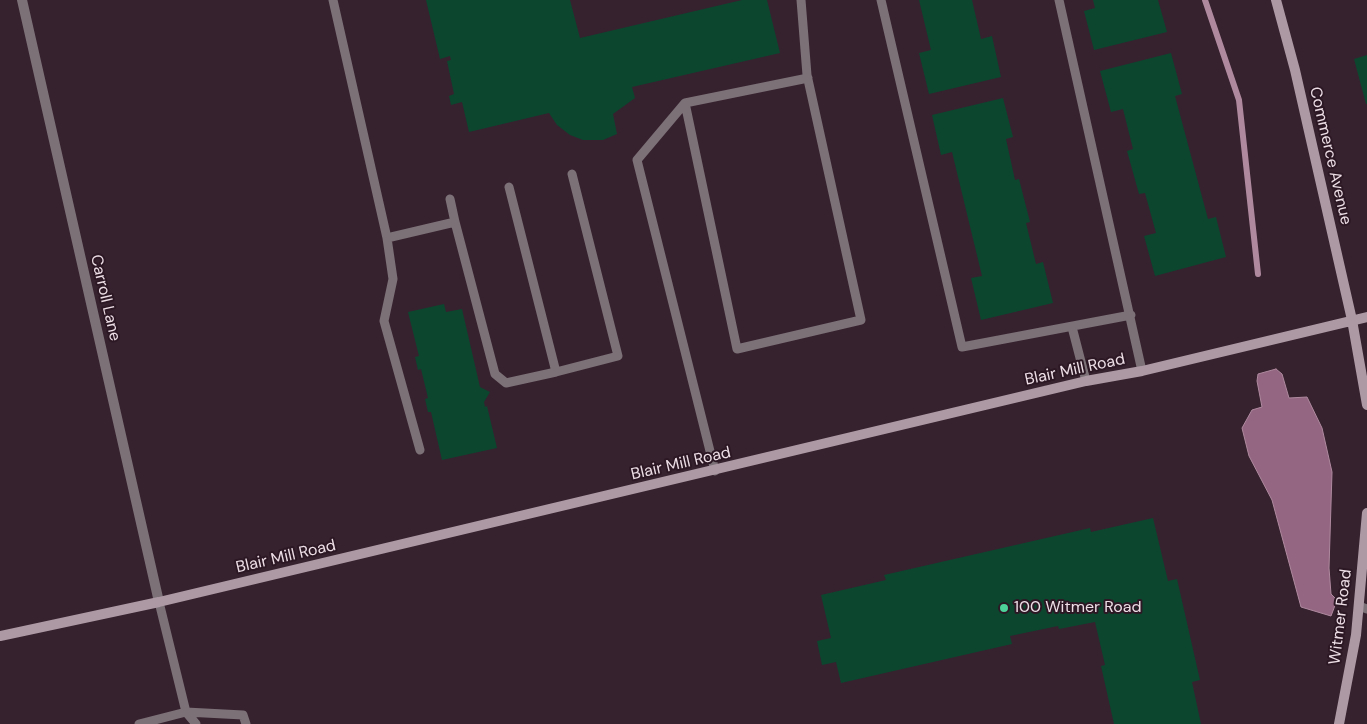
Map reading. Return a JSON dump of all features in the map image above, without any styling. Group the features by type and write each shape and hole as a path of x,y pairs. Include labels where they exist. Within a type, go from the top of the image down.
{"main road":[{"name":"Commerce Avenue","path":"1276,0 1295,70 1352,320"},
{"name":"Blair Mill Road","path":"0,636 159,602 1367,317"},
{"path":"1352,320 1367,405"},
{"name":"Witmer Road","path":"1339,724 1363,608 1367,514"}],"street":[{"name":"Carroll Lane","path":"22,0 159,602"}],"lane":[{"path":"332,0 387,238 393,279 384,321 420,450"},
{"path":"685,103 737,350 861,320 808,78 801,0"},
{"path":"881,0 962,347 1131,315"},
{"path":"1059,0 1142,371"},
{"path":"715,471 637,160 685,103 808,78"},
{"path":"450,199 495,374 506,383 618,356 572,174"},
{"path":"509,187 556,372"},
{"path":"387,238 455,222"},
{"path":"1072,327 1086,382"},
{"path":"159,602 186,712 196,724"},
{"path":"139,724 186,712 243,714 246,724"}],"shaded area":[{"path":"1276,369 1282,374 1289,398 1307,397 1322,428 1332,472 1329,568 1331,594 1337,600 1331,616 1301,607 1272,500 1249,456 1242,428 1252,410 1262,407 1257,381 1258,374"}],"building":[{"path":"426,0 570,0 580,38 742,0 767,0 780,53 632,87 635,98 613,114 617,134 603,140 583,140 570,135 557,125 549,113 469,132 462,102 451,105 449,96 454,94 447,61 451,60 450,56 440,59"},
{"path":"919,0 972,0 981,39 992,36 1001,77 929,94 919,53 931,50"},
{"path":"1093,0 1158,0 1167,32 1094,50 1084,11 1095,8"},
{"path":"1171,53 1182,94 1175,96 1208,219 1216,217 1226,257 1155,276 1144,236 1156,233 1145,193 1139,194 1127,151 1133,149 1123,109 1111,112 1100,71"},
{"path":"1367,55 1367,104 1366,104 1354,59"},
{"path":"1003,98 1013,137 1006,139 1015,180 1019,179 1030,222 1026,223 1036,264 1043,262 1053,303 981,320 971,278 982,276 952,152 941,155 932,115"},
{"path":"444,304 446,312 462,309 480,387 490,392 484,402 485,407 487,406 497,448 442,460 431,412 428,412 425,399 428,398 421,369 418,370 415,357 419,356 408,312"},
{"name":"100 Witmer Road","path":"1153,518 1168,581 1177,579 1200,680 1192,682 1201,724 1114,724 1101,666 1105,665 1095,622 1059,629 1058,626 1010,636 1012,644 841,683 836,662 822,665 817,641 831,638 821,595 886,580 884,575 1090,528 1091,532"}],"waterway":[{"path":"1205,0 1239,100 1258,274"}],"place":[{"name":"100 Witmer Road","path":"1004,608"}]}
